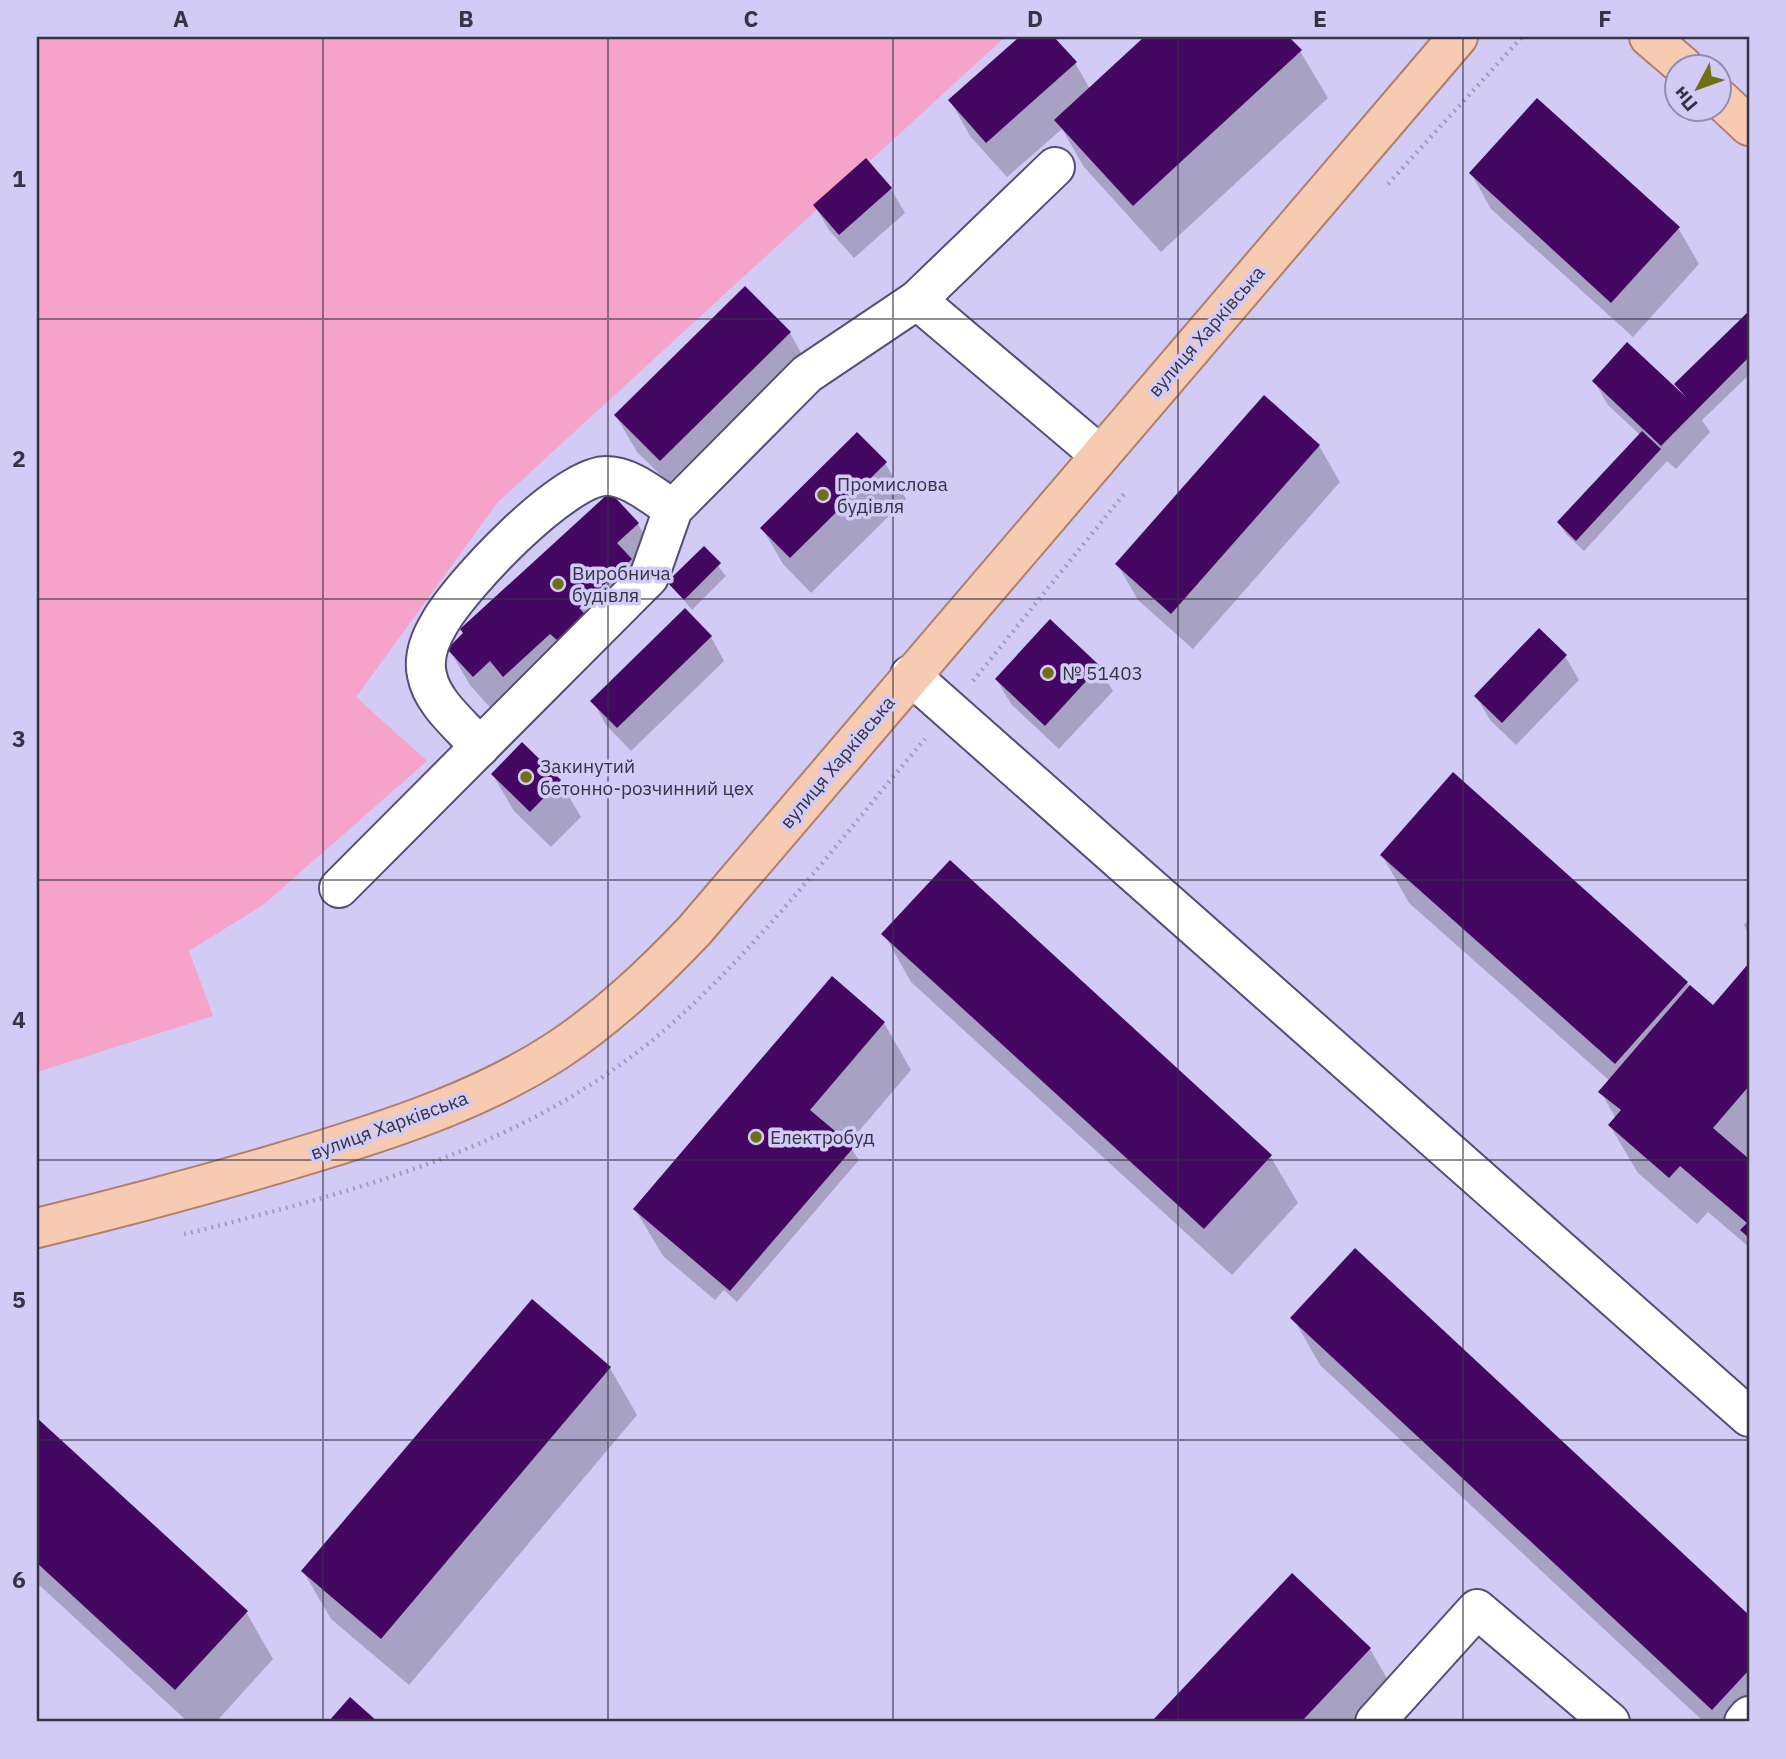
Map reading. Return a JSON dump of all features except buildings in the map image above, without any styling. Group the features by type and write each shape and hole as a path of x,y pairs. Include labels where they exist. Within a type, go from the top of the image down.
{"main road":[{"name":"вулиця Харківська","path":"37,1228 205,1186 372,1135 456,1103 557,1051 647,980 694,931 910,675 1458,37"},
{"path":"1649,37 1667,52"},
{"path":"1734,112 1749,125"}],"street":[{"path":"339,888 649,578 673,509 807,374 917,300 1055,167"},
{"path":"917,300 1100,455"},
{"path":"480,747 434,695 427,676 425,657 439,624 470,581 549,505 583,482 606,475 624,479 673,509"},
{"path":"910,675 1749,1417"},
{"path":"1375,1722 1477,1609 1610,1722"},
{"path":"1744,1722 1749,1716"}],"shaded area":[{"path":"37,37 1005,37 498,502 356,697 427,761 263,905 189,951 213,1016 37,1072"}],"place":[{"name":"Промислова будівля","path":"823,495"},
{"name":"Виробнича будівля","path":"558,584"},
{"name":"№ 51403","path":"1048,673"},
{"name":"Закинутий бетонно-розчинний цех","path":"526,777"},
{"name":"Електробуд","path":"756,1137"}]}
